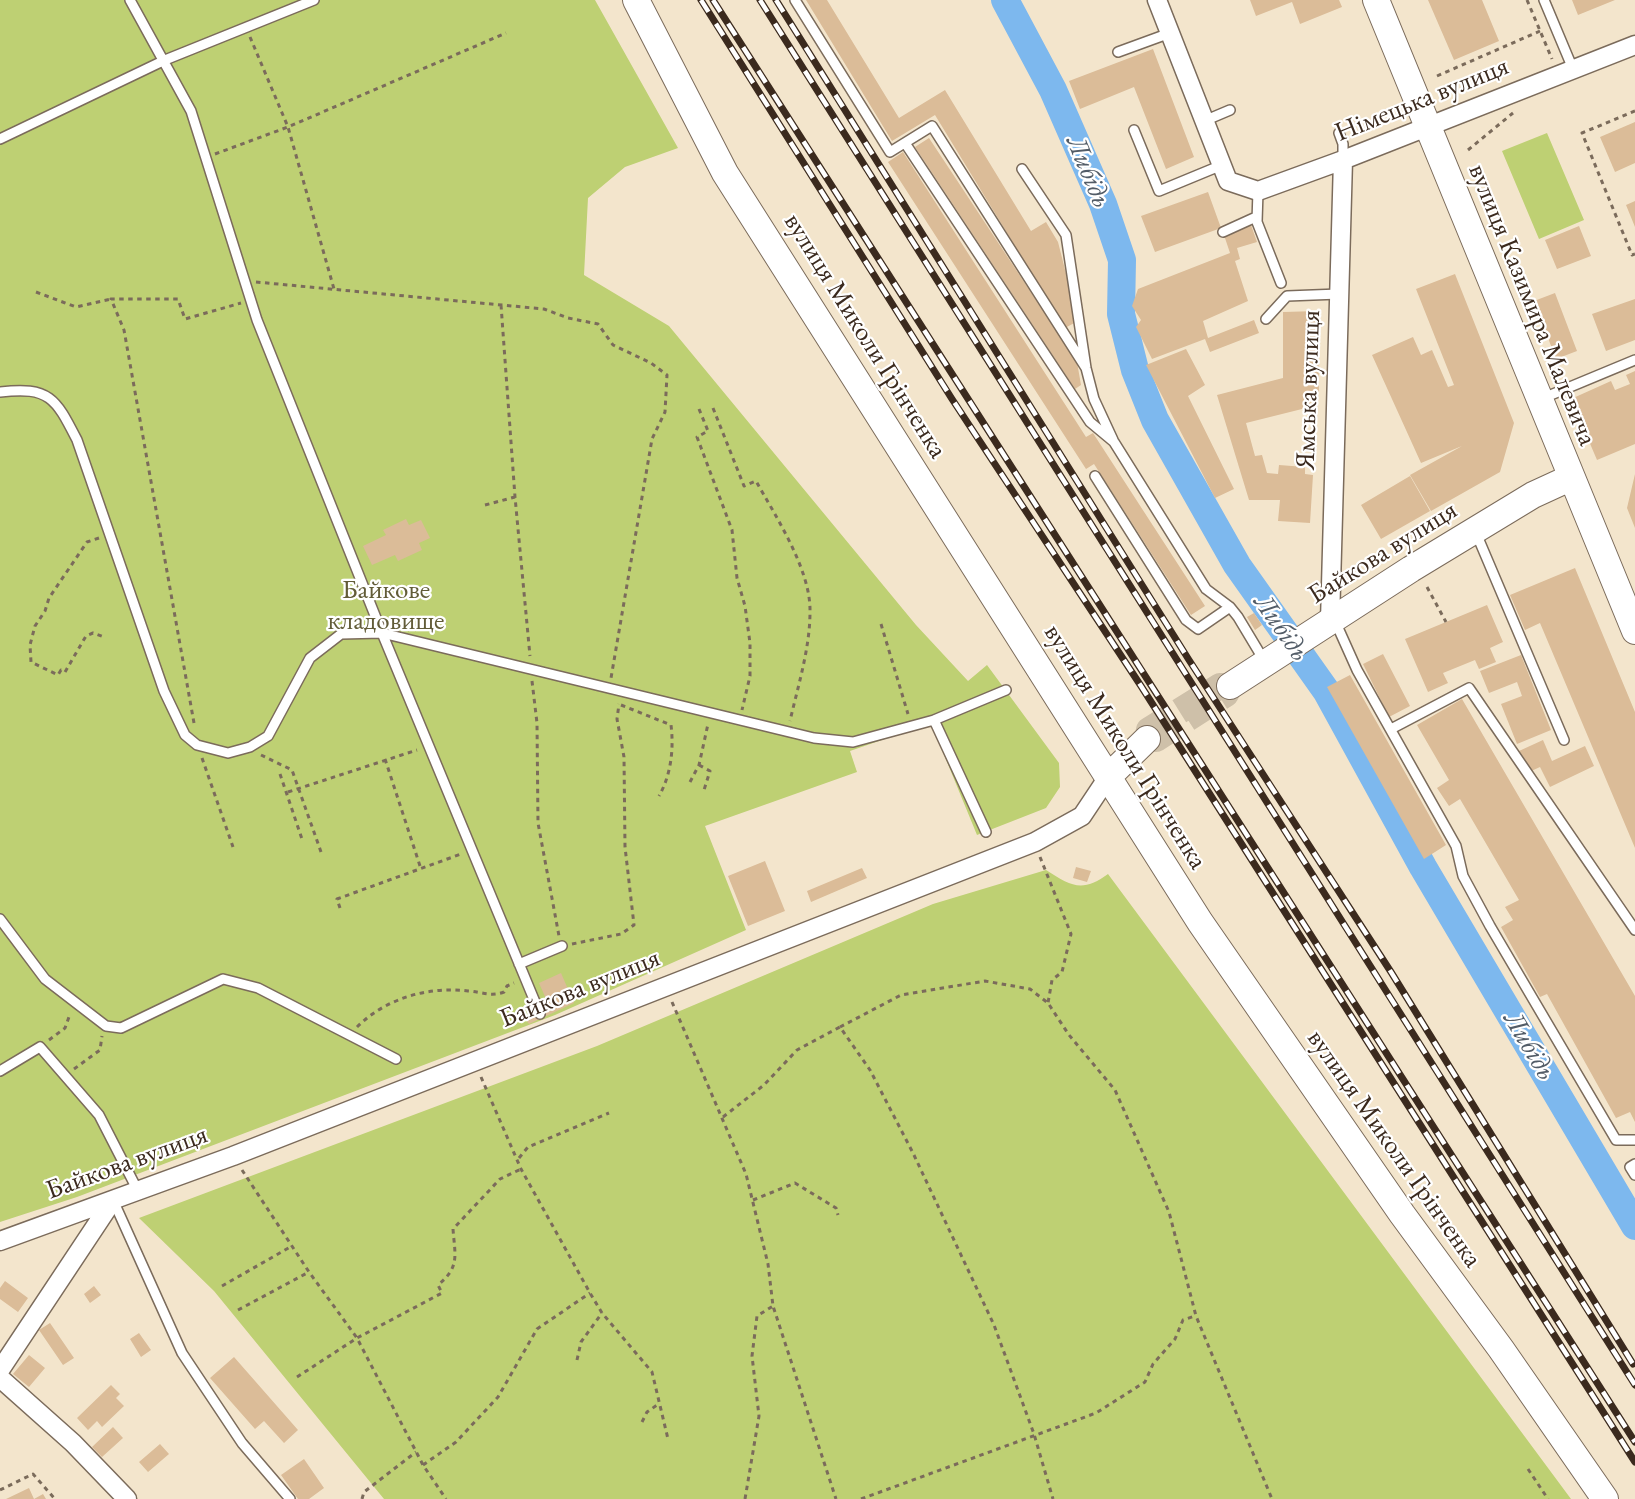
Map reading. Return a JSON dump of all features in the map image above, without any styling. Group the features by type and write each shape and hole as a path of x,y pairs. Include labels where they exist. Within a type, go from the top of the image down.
{"main road":[{"name":"вулиця Миколи Грінченка","path":"636,0 725,173 1250,997 1605,1499"},
{"name":"вулиця Казимира Малевича","path":"1376,0 1570,478 1635,631"},
{"name":"Байкова вулиця","path":"1230,686 1533,495 1570,478"},
{"name":"Байкова вулиця","path":"1108,777 1147,739"}],"street":[{"path":"1157,0 1225,173 1257,191"},
{"name":"Німецька вулиця","path":"1257,191 1343,160 1635,45"},
{"name":"Ямська вулиця","path":"1326,624 1343,160"},
{"name":"Байкова вулиця","path":"0,1241 233,1156 475,1063 544,1022 666,986 1035,842 1082,816 1108,777"},
{"path":"0,1370 113,1200"},
{"path":"0,1378 73,1443 127,1499"}],"lane":[{"path":"130,0 192,111 251,300 382,633 544,1022"},
{"path":"0,139 165,60 314,0"},
{"path":"795,0 890,153 932,126 1086,368"},
{"path":"1544,0 1573,69"},
{"path":"1118,52 1170,33"},
{"path":"1204,121 1230,110"},
{"path":"1134,130 1159,191 1225,173"},
{"path":"1339,133 1343,144 1343,160"},
{"path":"905,143 1090,422 1114,442"},
{"path":"1022,169 1066,235 1086,368 1094,399 1114,442 1206,589 1230,607 1267,661"},
{"path":"1257,191 1256,217 1281,283"},
{"path":"1223,232 1256,217"},
{"path":"1266,319 1287,296 1339,294"},
{"path":"1539,400 1635,360"},
{"path":"0,392 20,389 40,394 58,403 77,440 164,691 185,735 197,745 228,753 250,747 268,736 310,658 341,634 382,633 787,732 814,738 853,742 934,720 1005,690"},
{"path":"1095,476 1186,620 1198,629 1230,607"},
{"path":"1475,531 1564,741"},
{"path":"1326,624 1357,670 1391,729 1456,846 1463,876 1490,926 1616,1140 1635,1140"},
{"path":"1391,729 1469,688 1635,930"},
{"path":"934,720 986,832"},
{"path":"0,919 45,979 106,1026 121,1028 223,979 258,988 396,1059"},
{"path":"519,964 562,946"},
{"path":"0,1071 40,1047 99,1115 138,1191"},
{"path":"1635,1164 1630,1167 1635,1174"},
{"path":"113,1200 182,1353 242,1443 290,1499"}],"path":[{"path":"1527,0 1552,60"},
{"path":"246,27 288,126 334,290"},
{"path":"1437,76 1540,31"},
{"path":"208,157 288,126 506,33"},
{"path":"1468,150 1519,108"},
{"path":"1635,111 1582,133 1632,255 1635,254"},
{"path":"245,281 544,309 568,318 598,324 613,345 651,363 668,375 665,412 652,439 609,688"},
{"path":"36,292 76,307 111,299 178,300 185,319 251,300"},
{"path":"111,299 126,342 159,515 197,745 232,847"},
{"path":"501,305 515,497 537,723 538,823 562,946 621,934 634,925 625,847 624,757 617,719 619,704 671,725 673,738 668,781 659,796"},
{"path":"713,408 744,486 756,481 799,559 811,611 804,657 787,732"},
{"path":"699,409 708,431 697,437 732,530 737,578 750,643 750,676 739,720"},
{"path":"485,505 515,497"},
{"path":"94,537 87,542 66,571 35,626 30,645 31,662 58,675 61,670 65,672 86,636 93,633 104,637"},
{"path":"1427,586 1446,622"},
{"path":"881,624 906,708"},
{"path":"690,782 699,765 710,713"},
{"path":"250,747 271,762 292,771 300,788 321,852"},
{"path":"288,792 385,759 419,750"},
{"path":"385,759 421,869"},
{"path":"699,765 710,771 704,790"},
{"path":"280,774 288,792 303,842"},
{"path":"1035,842 1071,934 1062,972 1052,980 1048,1003"},
{"path":"340,908 337,899 462,854"},
{"path":"350,1035 364,1021 395,1000 438,989 469,991 494,996 504,992 507,986 525,978"},
{"path":"723,1117 764,1085 797,1050 902,995 985,981 1030,989 1048,1003 1069,1035 1115,1090 1169,1212 1196,1316 1272,1499"},
{"path":"666,986 746,1174 768,1264 773,1306 836,1499"},
{"path":"40,1047 65,1028 75,1002"},
{"path":"65,1075 100,1050 100,1040 106,1026"},
{"path":"840,1027 870,1070 946,1221 994,1325 1034,1434 1053,1499"},
{"path":"475,1063 496,1115 519,1158 521,1169 590,1293 602,1313 652,1372 668,1439"},
{"path":"519,1158 528,1147 609,1113"},
{"path":"233,1156 309,1272 357,1338 423,1465 446,1499"},
{"path":"297,1377 357,1338 442,1293 438,1285 452,1274 455,1262 453,1229 500,1179 521,1169"},
{"path":"753,1200 795,1183 836,1208 838,1215"},
{"path":"222,1286 292,1246"},
{"path":"238,1310 309,1272"},
{"path":"423,1465 456,1442 498,1397 537,1329 590,1293"},
{"path":"745,1499 745,1486 759,1416 752,1356 757,1316 773,1306"},
{"path":"577,1360 581,1342 602,1313"},
{"path":"861,1499 1096,1413 1145,1382 1153,1364 1175,1339 1183,1320 1196,1316"},
{"path":"642,1422 646,1412 660,1404"},
{"path":"362,1499 364,1492 416,1452"},
{"path":"1528,1469 1548,1499"},
{"path":"0,1490 33,1474 54,1499"}],"green space":[{"name":"Байкове кладовище","path":"0,0 595,0 678,148 625,167 588,198 584,275 669,326 916,625 968,681 987,665 1059,763 1060,787 1046,808 977,835 931,723 850,751 857,772 705,826 746,930 555,1015 77,1197 0,1222"},
{"path":"1547,133 1584,220 1539,239 1502,151"},
{"path":"1046,870 1077,885 1091,884 1108,874 1571,1499 384,1499 214,1291 139,1218 597,1046 933,904"}],"building":[{"path":"806,0 827,0 899,118 945,90 1031,231 1046,222 1058,242 1078,321 1065,328 935,115 892,141"},
{"path":"1250,0 1339,0 1342,7 1300,24 1292,2 1256,16"},
{"path":"1428,0 1482,0 1499,41 1454,60"},
{"path":"1572,0 1615,0 1578,15"},
{"path":"1153,49 1194,157 1166,169 1134,87 1080,109 1069,81"},
{"path":"1635,122 1635,163 1615,172 1600,137"},
{"path":"929,138 1077,362 1081,385 1075,389 915,147"},
{"path":"903,152 1086,437 1093,433 1205,606 1191,615 1094,464 1086,469 888,162"},
{"path":"1208,192 1221,228 1155,252 1141,216"},
{"path":"1635,201 1635,227 1626,205"},
{"path":"1251,225 1257,242 1237,248 1240,259 1235,261 1248,301 1203,321 1208,338 1254,320 1259,333 1210,352 1205,339 1152,359 1136,327 1141,320 1132,306 1138,289 1230,253 1224,235"},
{"path":"1579,226 1591,256 1557,269 1545,240"},
{"path":"1455,274 1514,423 1500,472 1431,511 1410,475 1462,446 1421,463 1372,355 1413,337 1421,355 1432,350 1448,387 1454,385 1416,289"},
{"path":"1555,293 1577,351 1556,359 1534,301"},
{"path":"1635,299 1635,340 1606,351 1592,314"},
{"path":"1318,311 1319,393 1306,408 1246,423 1255,456 1262,455 1267,473 1278,474 1279,465 1305,467 1305,474 1313,475 1310,523 1278,521 1280,500 1249,500 1217,395 1283,378 1283,312"},
{"path":"1186,349 1205,385 1188,396 1234,489 1215,498 1146,365"},
{"path":"1635,371 1635,444 1597,460 1571,399 1611,381 1615,390 1630,384 1626,375"},
{"path":"1635,474 1635,528 1627,508"},
{"path":"1410,476 1430,511 1381,539 1361,505"},
{"path":"406,519 409,525 421,520 430,538 419,543 422,550 398,561 395,555 372,565 363,546 386,535 383,530"},
{"path":"1575,568 1635,712 1635,848 1540,623 1525,630 1510,595"},
{"path":"1487,605 1503,642 1490,648 1496,662 1479,669 1475,660 1443,673 1448,683 1428,692 1405,639"},
{"path":"1254,613 1262,625 1255,630 1247,617"},
{"path":"1383,654 1410,706 1389,717 1363,664"},
{"path":"1521,655 1551,730 1517,744 1501,704 1522,696 1517,682 1489,693 1480,671"},
{"path":"1350,675 1446,845 1424,859 1327,687"},
{"path":"1462,699 1635,996 1635,1122 1630,1112 1616,1118 1547,994 1540,997 1501,927 1513,920 1505,907 1519,900 1460,799 1449,806 1437,788 1449,780 1417,725"},
{"path":"1543,740 1552,761 1585,746 1594,766 1550,787 1540,767 1529,772 1519,751"},
{"path":"765,861 785,911 748,926 728,876"},
{"path":"1076,867 1091,871 1087,882 1073,878"},
{"path":"862,868 867,878 811,902 807,891"},
{"path":"561,973 574,1003 529,1024 526,1020 551,1010 539,983"},
{"path":"5,1281 28,1298 18,1312 0,1299 0,1288"},
{"path":"94,1286 101,1295 90,1303 84,1294"},
{"path":"50,1323 74,1358 63,1365 39,1330"},
{"path":"139,1333 151,1350 141,1357 130,1339"},
{"path":"29,1355 45,1368 29,1387 13,1374"},
{"path":"234,1357 298,1430 284,1443 264,1421 255,1429 210,1378"},
{"path":"111,1385 120,1394 116,1398 124,1406 102,1427 97,1421 88,1430 77,1418"},
{"path":"113,1427 123,1438 102,1457 92,1447"},
{"path":"160,1444 169,1454 148,1472 139,1462"},
{"path":"304,1459 324,1488 309,1499 298,1499 281,1475"},
{"path":"29,1488 34,1499 6,1499"},
{"path":"43,1494 46,1499 34,1499"}],"waterway":[{"name":"Либідь","path":"1005,0 1053,90 1103,204 1122,260 1121,314 1135,370 1155,420 1237,565 1327,692 1423,867 1635,1226"}],"tunnel":[{"path":"1220,686 1230,686 1226,694 1156,739 1147,739 1149,730 1220,686"}],"railway":[{"path":"701,0 952,399 1141,686 1635,1462"},
{"path":"713,0 1635,1442"},
{"path":"760,0 1635,1385"},
{"path":"776,0 1189,660 1391,972 1633,1364"}]}
